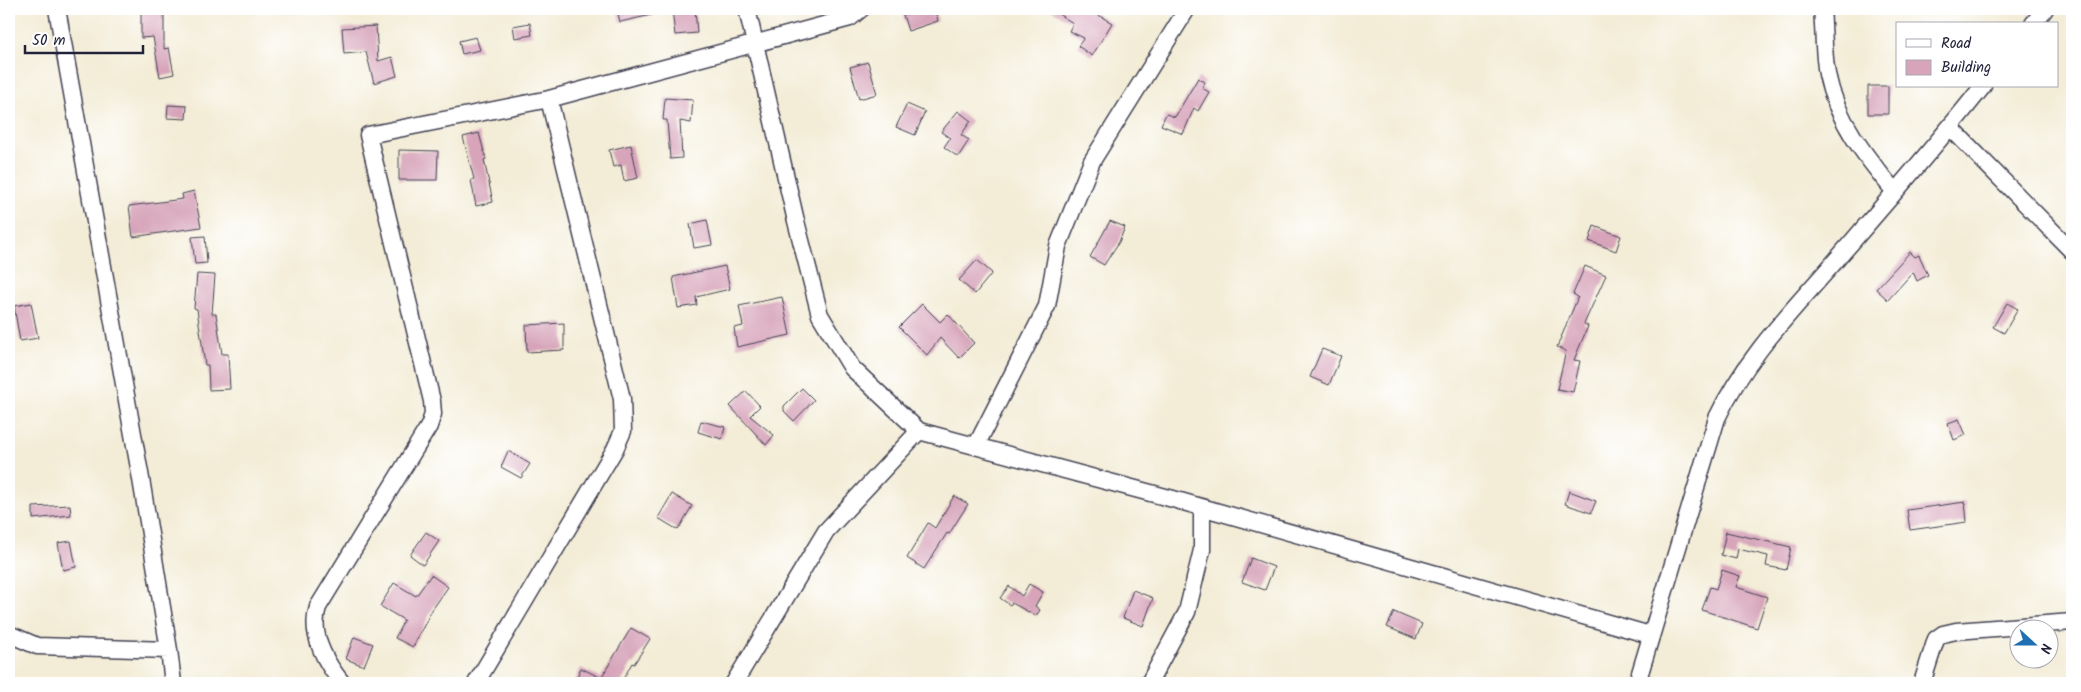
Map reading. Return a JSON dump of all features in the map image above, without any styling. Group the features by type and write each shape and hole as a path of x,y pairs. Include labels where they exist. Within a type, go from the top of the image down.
{"street":[{"path":"56,9 140,469 173,683"},
{"path":"747,9 820,315 852,368 919,431 1202,508 1650,635"},
{"path":"342,683 321,650 314,620 315,614 429,426 433,414 432,401 368,136 549,99 850,18 861,9"},
{"path":"976,446 1047,306 1058,246 1092,161 1187,9"},
{"path":"1822,9 1827,74 1838,106 1859,147 1895,192"},
{"path":"2035,22 2045,9"},
{"path":"1637,683 1714,427 1723,404 1776,329 1895,192 1981,88"},
{"path":"476,683 615,449 623,431 622,398 549,99"},
{"path":"1950,127 2072,251"},
{"path":"734,683 826,531 919,431"},
{"path":"1149,683 1187,612 1202,550 1202,508"},
{"path":"1922,683 1934,643 1942,634 1956,631 2072,622"},
{"path":"9,634 37,646 169,650"}],"building":[{"path":"164,9 164,49 169,48 174,74 160,77 153,37 141,38 141,10"},
{"path":"617,9 655,9 656,14 620,22"},
{"path":"672,9 695,9 697,33 675,35"},
{"path":"923,9 935,9 938,21 908,31 903,15"},
{"path":"1050,9 1088,9 1112,23 1092,56 1078,46 1084,38 1069,31 1073,23"},
{"path":"530,23 532,35 515,38 513,26"},
{"path":"376,26 378,61 392,57 397,76 374,83 366,52 344,54 342,28"},
{"path":"476,37 480,50 462,54 459,41"},
{"path":"868,62 877,94 859,99 850,67"},
{"path":"1198,78 1205,82 1202,88 1209,92 1198,111 1194,108 1183,134 1161,125 1166,114 1175,117"},
{"path":"1868,86 1888,86 1888,114 1868,114"},
{"path":"665,98 693,100 691,123 680,121 682,158 670,159 667,120 663,120"},
{"path":"907,104 925,112 915,135 896,127"},
{"path":"168,105 187,106 186,119 167,118"},
{"path":"958,111 971,121 961,135 969,140 958,157 944,147 950,138 941,132"},
{"path":"479,133 486,159 484,160 493,202 476,206 471,180 474,179 463,137"},
{"path":"631,145 638,178 624,181 621,165 613,167 609,150"},
{"path":"399,150 438,151 437,180 399,180"},
{"path":"194,191 201,227 133,237 129,206 183,199 182,194"},
{"path":"707,220 712,245 694,248 690,224"},
{"path":"1110,221 1125,227 1119,242 1104,265 1090,257"},
{"path":"1594,226 1621,236 1616,251 1589,241"},
{"path":"205,236 207,263 195,264 192,237"},
{"path":"1910,252 1915,257 1919,255 1928,275 1917,281 1913,272 1888,300 1876,289"},
{"path":"977,260 992,273 975,294 959,280"},
{"path":"725,266 730,289 696,297 697,305 678,308 673,277"},
{"path":"1585,266 1606,275 1584,324 1588,326 1574,360 1580,361 1573,392 1557,389 1566,351 1557,347 1578,297 1573,294"},
{"path":"197,274 215,275 212,314 216,314 222,354 228,354 230,389 209,390 208,365 205,365 197,309 194,308"},
{"path":"782,297 790,335 737,347 734,328 743,326 739,306"},
{"path":"31,303 38,338 20,341 14,306"},
{"path":"2007,303 2018,309 2004,333 1993,327"},
{"path":"922,304 940,322 948,314 974,343 959,358 940,338 927,355 899,327"},
{"path":"564,323 564,350 527,352 526,325"},
{"path":"1322,349 1341,356 1329,385 1310,377"},
{"path":"802,388 814,400 794,421 784,411 784,406"},
{"path":"746,391 760,406 750,416 774,435 766,445 730,406"},
{"path":"1959,419 1966,435 1954,440 1948,423"},
{"path":"701,421 725,427 722,439 698,432"},
{"path":"508,451 530,464 521,478 501,467"},
{"path":"1569,491 1596,501 1591,513 1565,504"},
{"path":"672,494 692,506 678,530 658,518"},
{"path":"954,496 968,504 924,569 907,558 928,523 935,528"},
{"path":"1965,502 1967,522 1910,530 1907,510"},
{"path":"70,505 71,515 33,519 33,507"},
{"path":"426,532 439,541 423,565 410,555"},
{"path":"1726,532 1791,547 1786,570 1766,566 1768,556 1738,549 1736,559 1721,555"},
{"path":"71,541 76,567 63,570 58,543"},
{"path":"1251,558 1274,567 1265,590 1242,582"},
{"path":"1722,570 1740,576 1736,587 1767,597 1757,628 1702,610 1710,587 1716,589"},
{"path":"431,575 448,587 432,610 413,647 395,638 404,620 380,606 394,583 416,596"},
{"path":"1029,584 1043,592 1035,606 1040,610 1036,616 1012,603 1010,605 1000,598 1009,586 1022,596"},
{"path":"1133,590 1153,598 1143,626 1123,618"},
{"path":"1394,612 1422,624 1416,639 1387,627"},
{"path":"631,628 650,639 634,664 632,663 621,683 574,683 581,668 601,678"},
{"path":"354,637 373,644 364,666 346,659"}]}
